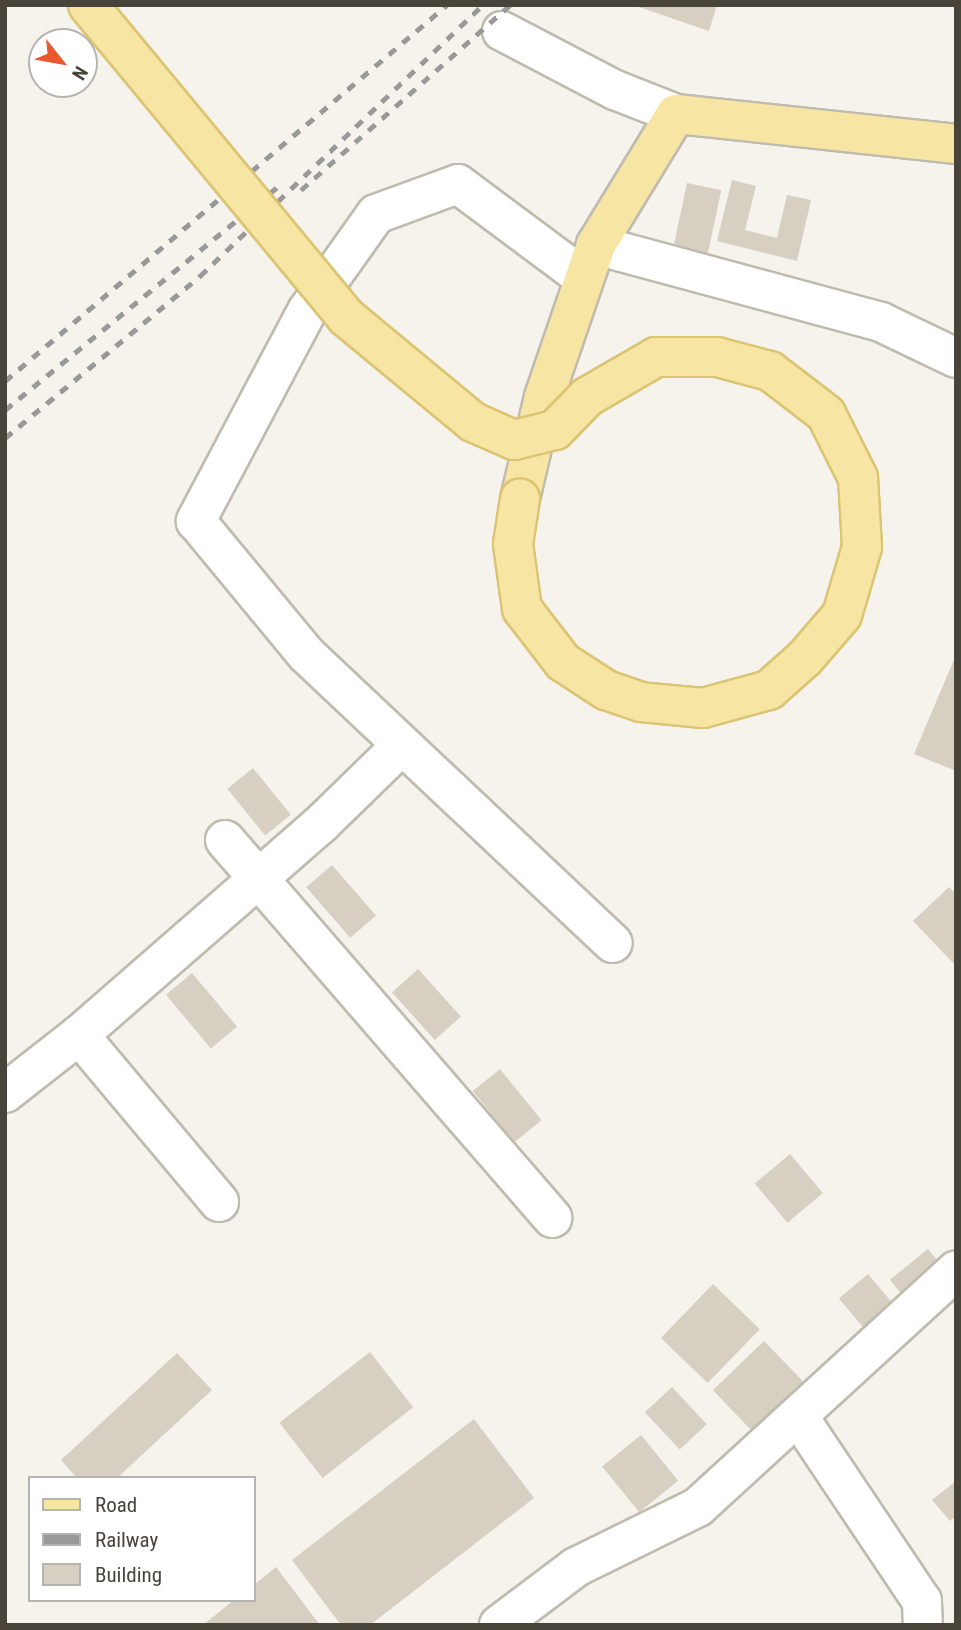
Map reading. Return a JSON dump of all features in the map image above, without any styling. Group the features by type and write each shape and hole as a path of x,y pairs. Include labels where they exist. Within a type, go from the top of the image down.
{"main road":[{"path":"88,5 346,317 473,422 514,440 555,430 587,397 656,356 717,357 770,371 826,414 858,478 862,547 842,615 805,658 769,690 704,708 641,702 606,690 563,662 522,610 513,544 520,499 544,397 590,262 676,114 956,144"}],"street":[{"path":"502,31 615,90 676,114"},
{"path":"613,943 307,655 196,521 307,311 376,214 458,184 590,262 881,322 956,358"},
{"path":"5,1093 79,1035 402,745"},
{"path":"225,840 552,1218"},
{"path":"79,1035 219,1202"},
{"path":"499,1625 576,1567 698,1507 956,1271"},
{"path":"797,1416 922,1601 923,1625"}],"building":[{"path":"633,5 717,5 709,31"},
{"path":"732,180 756,186 745,230 777,238 787,195 811,200 797,261 717,241"},
{"path":"687,183 721,190 706,263 672,255"},
{"path":"956,655 956,771 914,754"},
{"path":"253,768 291,815 265,835 227,789"},
{"path":"332,865 376,916 350,938 306,887"},
{"path":"949,887 956,894 956,966 913,921"},
{"path":"418,969 461,1017 435,1040 392,992"},
{"path":"192,973 237,1027 211,1048 166,995"},
{"path":"500,1069 542,1120 514,1142 473,1091"},
{"path":"790,1154 823,1193 788,1223 755,1184"},
{"path":"928,1249 945,1270 907,1301 890,1280"},
{"path":"868,1274 901,1314 872,1338 839,1298"},
{"path":"713,1284 760,1329 708,1383 661,1338"},
{"path":"764,1341 813,1392 762,1441 713,1390"},
{"path":"370,1352 413,1407 322,1478 279,1423"},
{"path":"177,1353 212,1390 119,1476 75,1476 61,1460"},
{"path":"672,1387 707,1424 680,1450 645,1412"},
{"path":"474,1419 534,1498 370,1625 341,1625 292,1560"},
{"path":"641,1435 678,1481 639,1512 602,1466"},
{"path":"956,1481 956,1516 950,1521 932,1500"},
{"path":"276,1567 320,1625 203,1625 232,1602 256,1602 256,1583"}],"railway":[{"path":"5,381 447,5"},
{"path":"5,438 200,276 483,5"},
{"path":"301,190 510,5"},
{"path":"5,410 279,186"}]}
